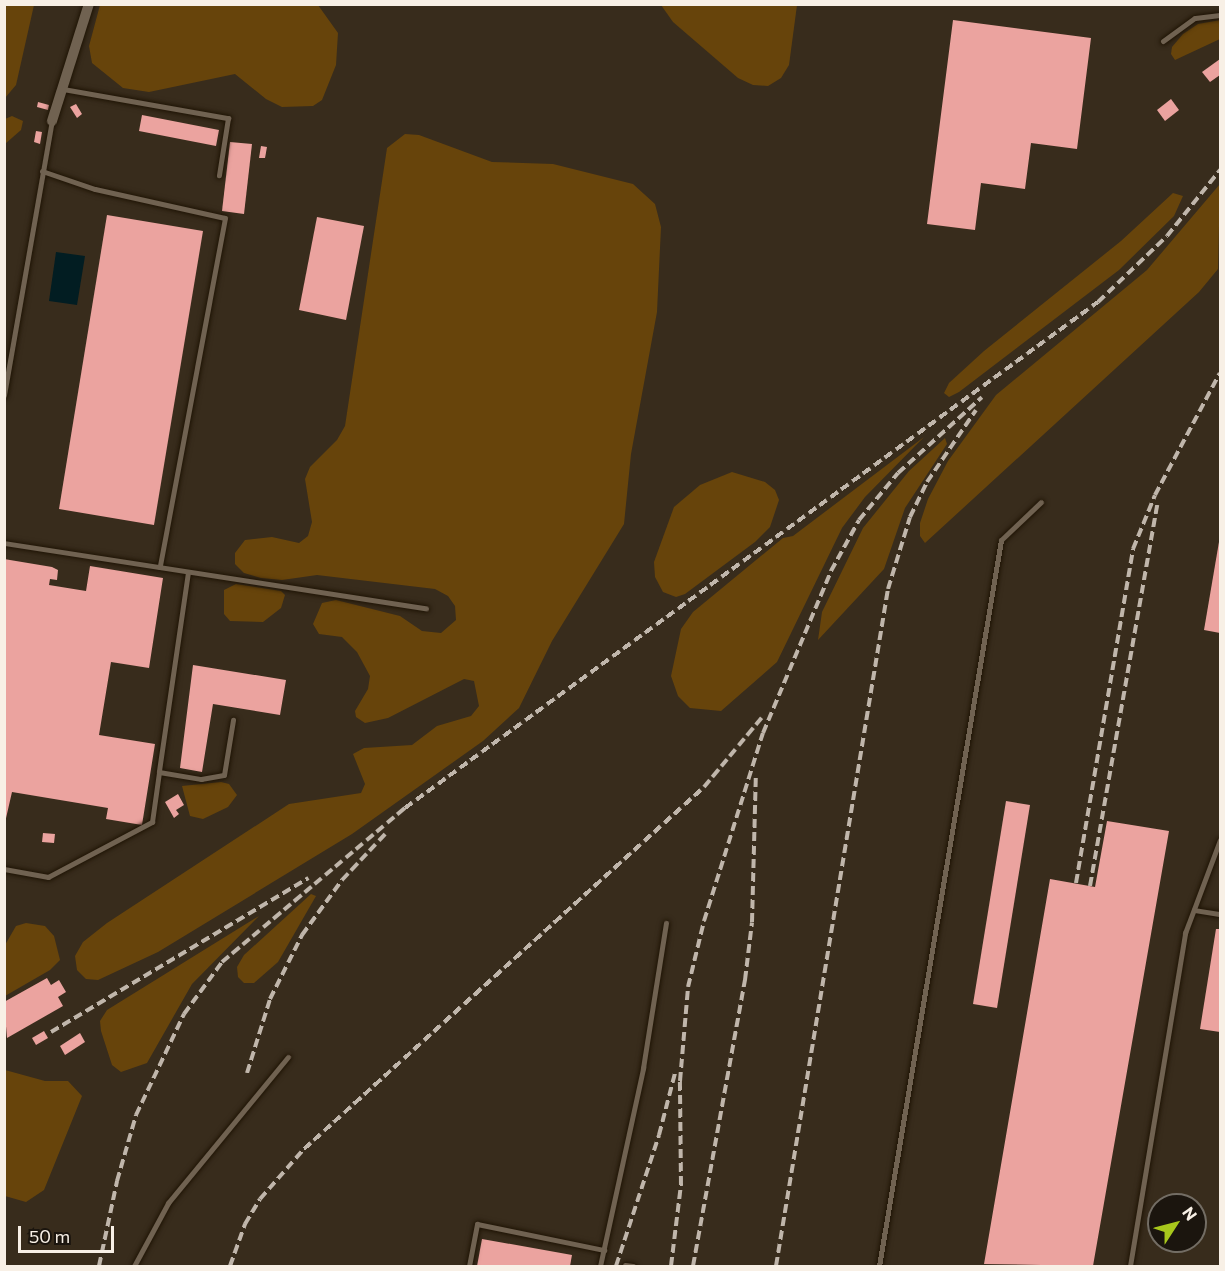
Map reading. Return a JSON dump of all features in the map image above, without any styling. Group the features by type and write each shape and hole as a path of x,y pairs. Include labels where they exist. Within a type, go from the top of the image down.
{"street":[{"path":"52,121 89,4"}],"lane":[{"path":"1163,41 1195,18 1221,15"},
{"path":"63,89 228,118 219,175"},
{"path":"4,395 52,121"},
{"path":"42,171 95,189 225,218 160,567"},
{"path":"879,1266 1001,540 1041,502"},
{"path":"4,543 426,608"},
{"path":"4,869 48,877 152,822 188,572"},
{"path":"159,772 201,779 224,775 232,720"},
{"path":"1130,1266 1185,933 1221,840"},
{"path":"1194,910 1221,914"},
{"path":"600,1266 644,1068 666,922"},
{"path":"134,1266 168,1203 288,1057"},
{"path":"469,1266 477,1224 603,1250"},
{"path":"625,1265 633,1266"}],"shaded area":[{"path":"5,4 34,5 16,85 5,98"},
{"path":"100,5 318,5 338,33 336,65 322,100 313,106 282,107 266,99 235,74 149,92 123,88 92,63 89,46"},
{"path":"661,5 797,5 789,65 781,78 768,86 753,85 738,78 673,22"},
{"path":"1220,20 1220,39 1175,60 1171,54 1172,47 1183,34 1198,24"},
{"path":"12,116 23,121 21,130 5,144 5,119"},
{"path":"405,134 419,135 492,162 553,164 633,184 655,204 661,227 657,312 631,454 624,524 552,641 519,708 483,741 352,834 158,952 98,980 86,979 77,970 75,956 83,942 107,923 289,804 361,793 365,784 353,754 364,748 412,745 437,726 471,716 479,706 474,681 464,679 388,718 365,723 356,717 355,711 368,689 370,676 357,652 342,637 319,634 313,624 322,603 336,600 400,616 422,631 441,633 456,620 455,606 448,596 435,589 317,575 282,580 261,578 244,573 235,564 235,553 245,540 272,537 299,543 308,536 312,522 305,479 310,467 337,440 345,426 387,148"},
{"path":"1220,184 1218,269 1199,292 925,543 920,536 920,523 928,499 948,461 996,395 1147,270"},
{"path":"1173,193 1183,196 1174,216 1119,270 959,392 949,397 944,393 949,383 984,351 1121,241"},
{"path":"924,437 865,497 842,528 777,662 721,711 690,708 678,696 671,676 681,629 693,612 783,538 793,536"},
{"path":"945,438 947,444 905,508 884,569 818,640 822,612 863,528 909,471"},
{"path":"732,472 765,482 775,490 779,500 770,527 755,542 685,594 676,597 663,592 655,577 654,562 674,507 700,485"},
{"path":"236,584 281,591 285,595 281,608 263,622 230,621 224,614 224,590"},
{"path":"221,782 229,784 237,795 228,807 203,819 190,816 182,786"},
{"path":"311,894 316,896 278,962 254,983 244,983 238,977 237,967 244,955"},
{"path":"259,916 192,984 147,1063 121,1072 112,1065 100,1021 107,1010"},
{"path":"26,923 45,926 54,936 60,960 50,970 5,996 5,945 16,926"},
{"path":"5,1070 45,1081 68,1081 82,1096 44,1190 26,1202 5,1196"}],"water":[{"path":"56,252 85,256 77,305 49,301"}],"building":[{"path":"953,20 1091,38 1077,149 1031,143 1025,189 981,183 975,230 927,224"},
{"path":"1220,59 1220,75 1210,82 1202,72"},
{"path":"1171,99 1179,110 1165,121 1157,110"},
{"path":"38,102 49,105 48,110 37,107"},
{"path":"76,104 82,114 77,118 70,107"},
{"path":"142,115 219,130 216,146 139,131"},
{"path":"36,131 42,132 40,144 34,142"},
{"path":"230,142 252,144 244,214 222,211"},
{"path":"261,146 267,147 265,158 259,158"},
{"path":"107,215 203,231 154,525 59,509"},
{"path":"317,217 364,226 346,320 299,310"},
{"path":"1220,536 1220,633 1204,630"},
{"path":"4,559 52,567 58,570 57,580 50,579 49,585 86,591 90,566 163,578 149,668 111,662 99,735 155,744 142,825 106,819 108,808 12,792 4,827"},
{"path":"193,665 286,680 280,715 213,704 202,772 180,768"},
{"path":"178,794 184,805 176,810 179,814 174,818 165,802"},
{"path":"1006,801 1030,805 997,1008 973,1004"},
{"path":"1107,821 1169,831 1093,1266 984,1264 1050,879 1095,887"},
{"path":"43,833 55,834 54,843 42,842"},
{"path":"1216,929 1220,929 1220,1032 1200,1029"},
{"path":"47,978 51,985 59,980 66,992 58,997 63,1006 7,1038 4,1002"},
{"path":"44,1031 48,1038 36,1045 32,1038"},
{"path":"80,1033 85,1042 65,1055 60,1046"},
{"path":"482,1239 572,1255 570,1266 477,1266"}],"railway":[{"path":"99,1266 117,1181 136,1115 184,1014 222,962 405,808 1098,302 1167,236 1220,170"},
{"path":"1076,883 1133,549 1155,495 1220,373"},
{"path":"671,1266 681,1185 680,1081 688,987 704,921 763,733 831,571 859,520 898,473 982,397"},
{"path":"776,1266 888,589 910,517 927,482 976,410"},
{"path":"1090,886 1157,505"},
{"path":"230,1266 245,1224 260,1199 304,1149 704,787 764,715"},
{"path":"693,1266 745,980 752,922 756,774"},
{"path":"247,1073 270,999 302,935 342,880 387,832"},
{"path":"51,1032 308,878"},
{"path":"616,1266 659,1135 675,1073"}]}
